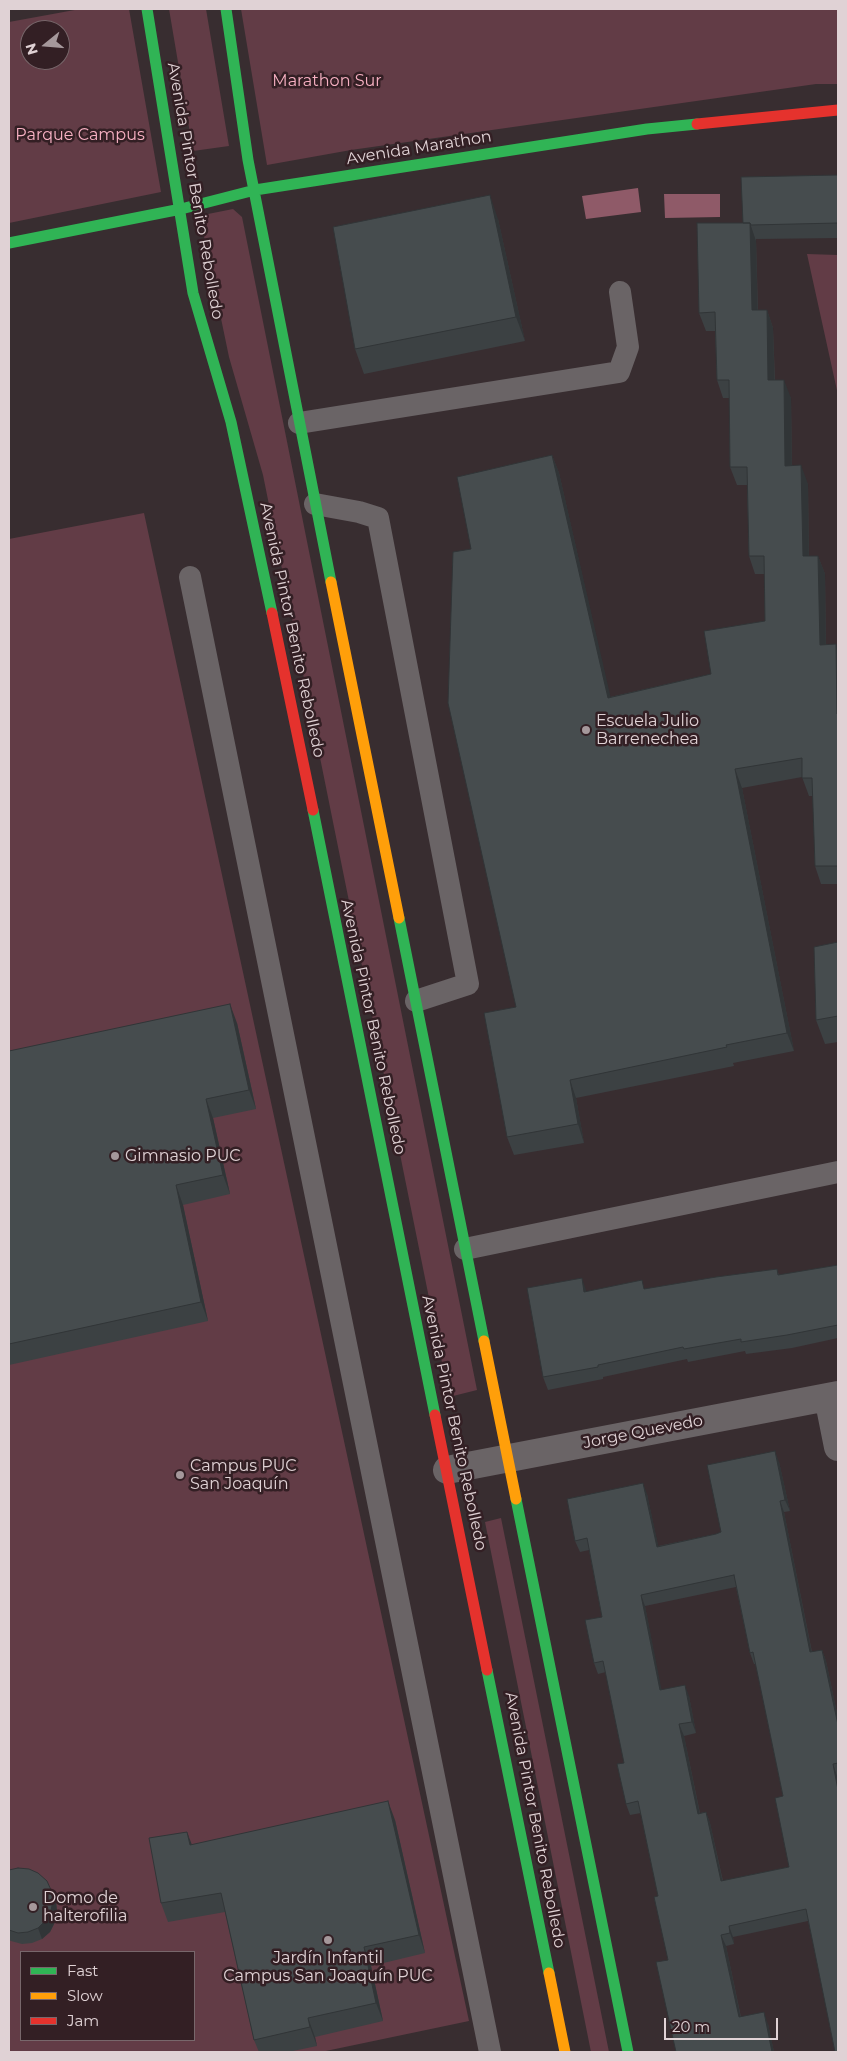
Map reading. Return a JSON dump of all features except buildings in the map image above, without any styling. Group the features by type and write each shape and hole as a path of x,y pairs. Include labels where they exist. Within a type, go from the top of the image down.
{"street":[{"name":"Avenida Pintor Benito Rebolledo","path":"147,9 193,292 231,422 252,512 565,2052"},
{"path":"226,9 248,160 315,504 628,2052"},
{"name":"Avenida Marathon","path":"9,243 181,209 255,190 647,129 838,110"},
{"path":"833,1396 838,1447"},
{"name":"Jorge Quevedo","path":"448,1470 833,1396"}],"lane":[{"path":"299,422 619,372 628,347 620,292"},
{"path":"315,504 359,512 378,518 468,984 416,1000"},
{"path":"190,577 490,2052"},
{"path":"465,1249 838,1172"}],"green space":[{"name":"Parque Campus","path":"80,9 129,9 161,192 9,223 9,22"},
{"path":"169,9 206,9 229,146 193,151"},
{"name":"Marathon Sur","path":"241,9 838,9 838,84 816,84 351,150 267,165"},
{"path":"233,209 242,217 477,1390 449,1397 263,475 229,357 201,222 208,214"},
{"path":"807,254 838,255 838,395"},
{"name":"Campus PUC San Joaquín","path":"144,513 469,2021 321,2052 9,2052 9,539"},
{"path":"501,1518 609,2052 591,2052 485,1522"}],"shaded area":[{"path":"638,188 641,212 586,219 582,196"},
{"path":"664,194 720,194 720,217 665,218"}],"traffic: fast":[{"path":"147,9 193,293 231,422 272,613"},
{"path":"226,9 248,160 331,582"},
{"path":"9,243 181,209 255,190 647,129 697,124"},
{"path":"313,810 435,1415"},
{"path":"399,918 484,1341"},
{"path":"516,1499 628,2052"},
{"path":"487,1670 549,1973"}],"traffic: slow":[{"path":"331,582 399,918"},
{"path":"484,1341 516,1499"},
{"path":"549,1973 565,2052"}],"traffic: jam":[{"path":"697,124 838,110"},
{"path":"272,613 313,810"},
{"path":"435,1415 487,1670"}],"place":[{"name":"Escuela Julio Barrenechea","path":"586,730"},
{"name":"Gimnasio PUC","path":"115,1156"},
{"name":"Campus PUC San Joaquín","path":"180,1475"},
{"name":"Domo de halterofilia","path":"33,1907"},
{"name":"Jardín Infantil Campus San Joaquín PUC","path":"328,1940"}]}
